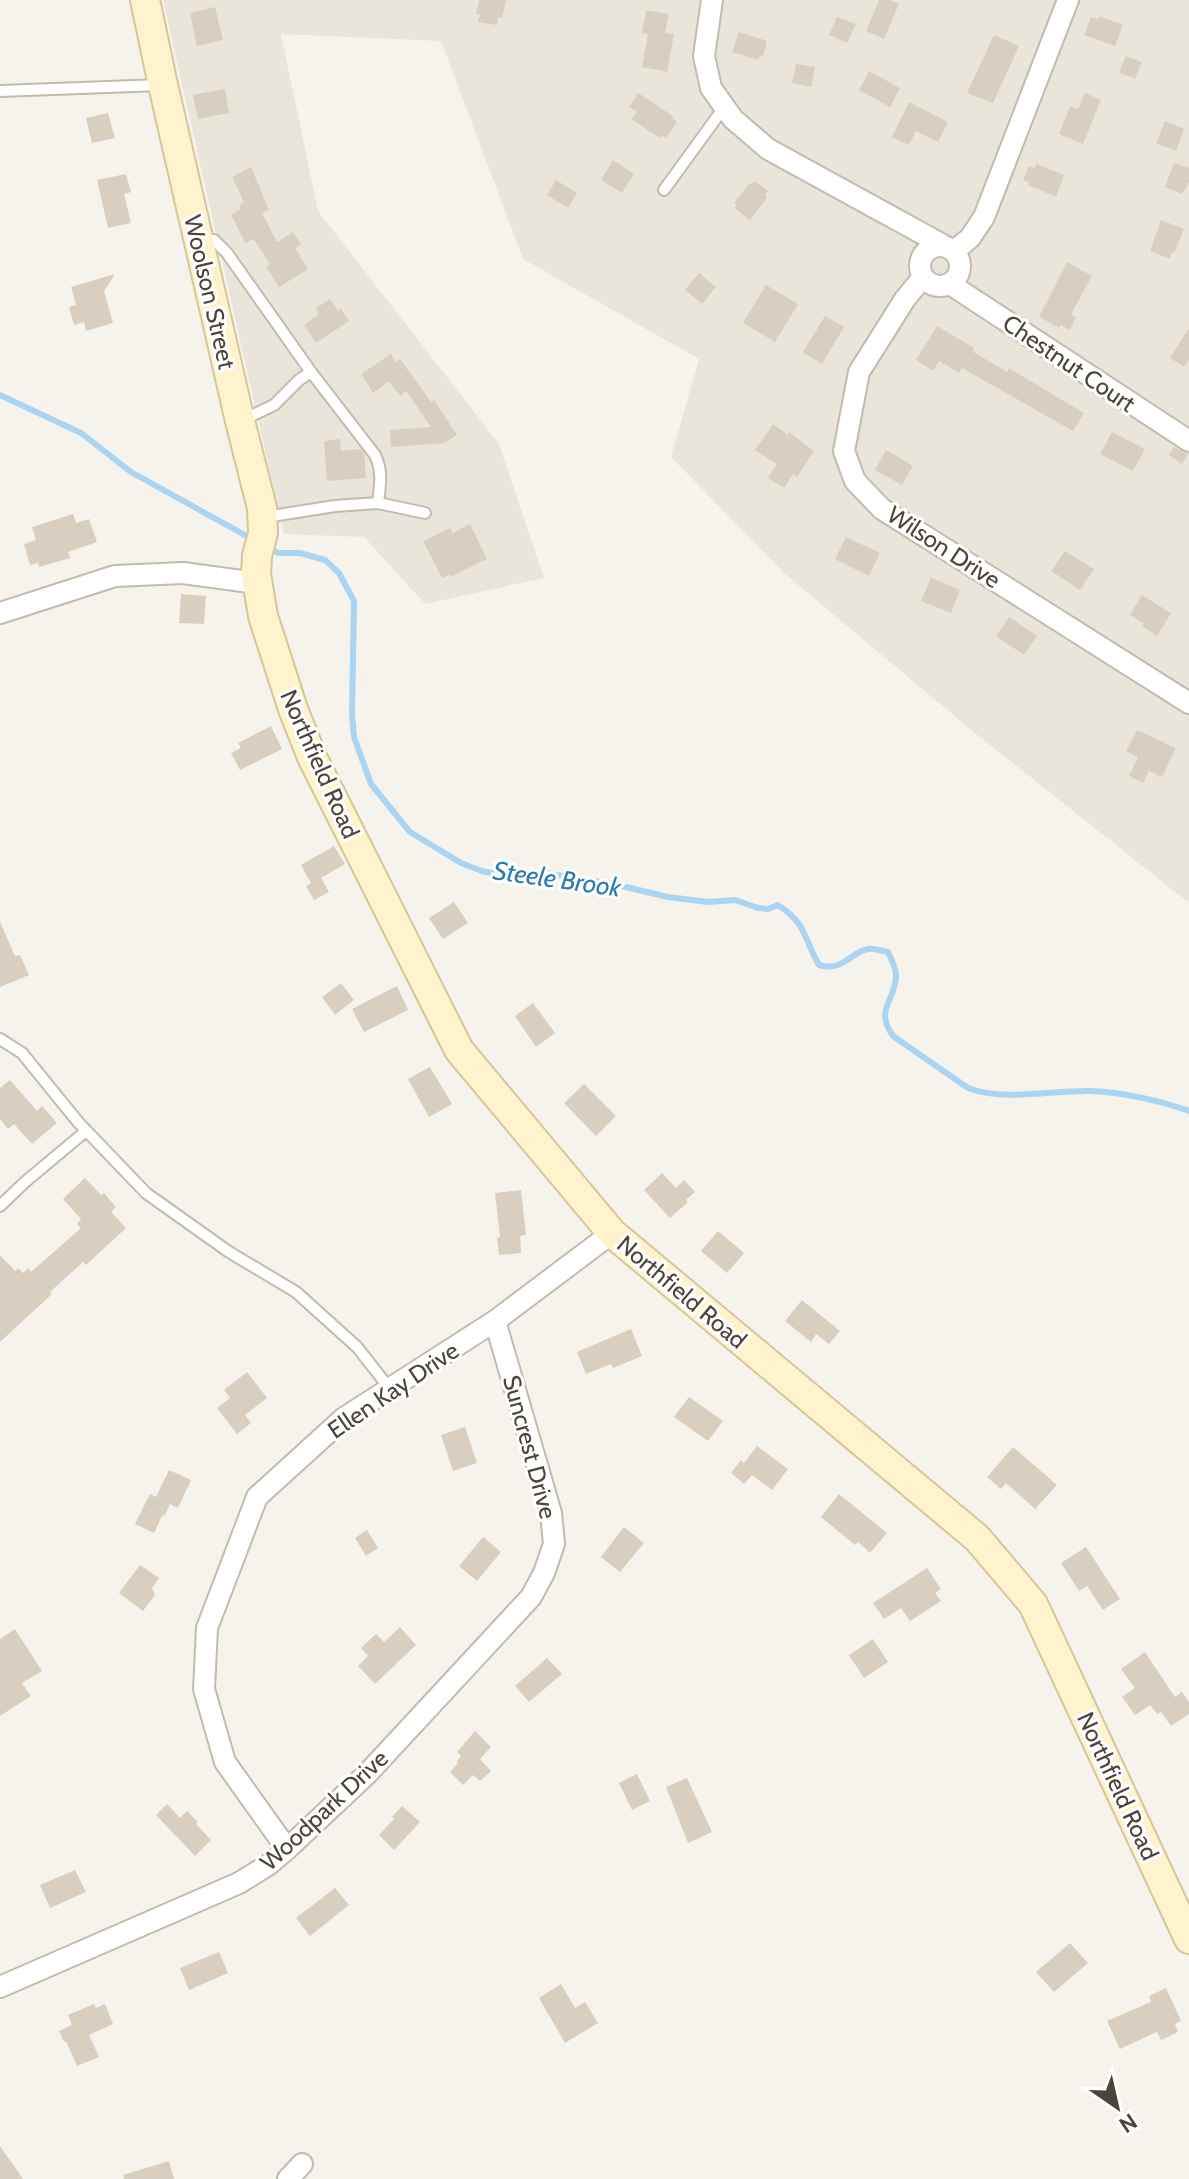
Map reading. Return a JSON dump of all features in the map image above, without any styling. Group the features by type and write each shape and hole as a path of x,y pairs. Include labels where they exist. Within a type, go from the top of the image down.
{"street":[{"name":"Woolson Street","path":"145,0 263,526 256,573"},
{"path":"712,0 704,56 711,88 733,119 768,149 948,248 958,256 960,268 950,284 943,286 935,286 923,277 920,270 922,255 935,246 948,248 970,238 984,217 1068,0"},
{"name":"Wilson Drive","path":"923,277 905,299 859,372 844,451 855,481 882,509 1189,703"},
{"name":"Chestnut Court","path":"950,284 1189,441"},
{"path":"0,613 115,576 256,573"},
{"name":"Northfield Road","path":"256,573 270,641 312,757 459,1050 612,1233 977,1538 1033,1604 1189,1939"},
{"name":"Ellen Kay Drive","path":"287,1849 225,1762 204,1689 207,1628 257,1497 344,1418 495,1321 612,1233"},
{"name":"Suncrest Drive","path":"495,1321 551,1513 554,1544 544,1573"},
{"name":"Woodpark Drive","path":"0,1987 239,1883 268,1865 387,1752 531,1597 544,1573"}],"lane":[{"path":"0,91 163,85"},
{"path":"664,190 725,106"},
{"path":"198,240 214,240 227,253 311,372 375,455 381,479 378,503"},
{"path":"240,421 274,405 311,372"},
{"path":"263,526 335,506 378,503 425,513"},
{"path":"0,1039 22,1053 86,1131 146,1193 229,1252 296,1292 357,1347 390,1389"},
{"path":"0,1206 86,1131"}],"shaded area":[{"path":"163,0 1189,0 1189,903 970,729 784,573 671,457 699,359 523,259 441,41 281,34 318,211 499,444 544,578 425,604 364,537 284,534"}],"building":[{"path":"479,0 506,0 497,25 478,22"},
{"path":"879,0 899,4 884,39 866,31"},
{"path":"215,7 223,40 197,46 190,13"},
{"path":"646,10 669,14 665,33 674,34 667,72 642,67 648,34 642,33"},
{"path":"1099,16 1123,25 1115,46 1084,35 1091,17 1098,19"},
{"path":"837,17 856,24 847,43 829,35"},
{"path":"739,32 767,41 763,56 760,55 758,60 732,52"},
{"path":"994,35 1019,46 993,103 967,93"},
{"path":"1126,56 1142,62 1135,79 1119,72"},
{"path":"796,64 815,67 811,87 792,83"},
{"path":"869,71 900,88 890,107 859,90"},
{"path":"225,89 229,113 198,119 193,95"},
{"path":"638,93 673,116 677,122 666,138 661,135 660,138 631,119 637,112 629,107"},
{"path":"1085,93 1101,100 1083,144 1059,134 1070,106 1078,109"},
{"path":"909,102 948,122 938,142 916,131 909,145 892,137"},
{"path":"108,113 115,138 92,143 86,118"},
{"path":"1165,121 1184,129 1176,151 1156,143"},
{"path":"613,160 634,174 622,193 601,180"},
{"path":"1174,163 1189,168 1189,182 1182,194 1165,187"},
{"path":"1036,164 1064,175 1056,197 1023,180 1029,166 1035,168"},
{"path":"251,167 269,210 262,213 277,242 293,232 301,244 295,248 308,269 279,287 266,267 270,264 254,239 245,243 231,214 241,209 239,205 244,202 232,177"},
{"path":"126,174 131,192 124,194 131,223 108,228 97,180"},
{"path":"556,180 577,193 568,208 547,195"},
{"path":"756,182 768,191 765,194 767,198 750,220 734,208 737,204 734,203 749,184"},
{"path":"1161,220 1184,229 1170,259 1150,251"},
{"path":"1067,262 1092,276 1071,314 1076,317 1070,330 1039,317"},
{"path":"699,273 716,287 702,304 685,290"},
{"path":"115,274 104,291 113,323 86,331 84,322 74,325 69,307 76,305 71,287"},
{"path":"766,285 798,304 775,342 743,323"},
{"path":"330,299 349,321 316,343 304,325 319,314 316,308"},
{"path":"825,316 844,327 822,364 803,352"},
{"path":"937,326 1007,372 1009,368 1084,413 1073,431 962,368 959,373 939,361 933,371 916,360"},
{"path":"1189,328 1189,359 1184,367 1170,358"},
{"path":"391,354 396,362 400,359 431,402 434,400 457,435 445,443 391,447 390,430 431,427 406,391 400,396 389,381 373,393 361,374"},
{"path":"773,424 814,451 797,477 793,474 784,488 768,478 777,464 755,450"},
{"path":"1112,432 1145,449 1133,471 1100,454"},
{"path":"340,439 341,451 360,449 364,453 366,478 327,481 324,441"},
{"path":"1174,447 1188,454 1182,464 1169,455"},
{"path":"886,450 913,466 902,485 875,470"},
{"path":"73,514 76,523 89,519 97,542 68,552 70,558 39,567 38,563 30,565 24,544 36,540 32,527"},
{"path":"470,524 487,559 442,578 423,541 450,528 453,533"},
{"path":"846,537 880,553 869,576 835,559"},
{"path":"1065,551 1094,569 1080,590 1051,571"},
{"path":"931,578 960,590 951,613 921,601"},
{"path":"181,594 206,596 204,624 179,623"},
{"path":"1142,595 1171,613 1157,636 1130,615"},
{"path":"1009,617 1037,636 1024,655 996,636"},
{"path":"271,726 282,749 240,770 231,753 241,748 238,743"},
{"path":"1137,730 1176,748 1162,777 1149,771 1143,783 1129,776 1138,757 1126,751"},
{"path":"334,846 345,864 312,883 321,878 329,892 314,900 306,886 311,883 301,865"},
{"path":"454,902 468,923 443,939 429,918"},
{"path":"0,922 15,956 20,955 29,975 0,987"},
{"path":"341,983 354,1000 335,1015 322,997"},
{"path":"397,986 408,1010 364,1032 352,1009"},
{"path":"533,1003 555,1033 536,1047 515,1016"},
{"path":"430,1067 452,1104 429,1117 408,1079"},
{"path":"10,1080 37,1111 42,1106 57,1123 32,1144 14,1124 8,1129 0,1119 0,1088"},
{"path":"584,1084 616,1116 596,1136 564,1103"},
{"path":"662,1173 676,1188 684,1180 695,1192 670,1218 644,1190"},
{"path":"85,1178 116,1207 111,1212 126,1228 86,1265 83,1262 0,1342 0,1255 15,1271 18,1268 23,1273 28,1268 31,1272 81,1228 77,1224 81,1219 63,1199"},
{"path":"521,1190 526,1235 520,1236 521,1253 499,1255 495,1193"},
{"path":"718,1231 744,1253 727,1273 701,1251"},
{"path":"802,1300 840,1331 829,1344 816,1334 811,1342 785,1321"},
{"path":"631,1329 642,1356 613,1368 611,1364 586,1374 577,1352"},
{"path":"247,1372 267,1398 245,1415 251,1423 237,1434 217,1408 230,1398 224,1390"},
{"path":"689,1397 723,1421 708,1441 674,1417"},
{"path":"465,1427 477,1463 453,1471 441,1435"},
{"path":"757,1446 788,1469 772,1490 752,1475 744,1484 731,1473 741,1460 744,1463"},
{"path":"1013,1447 1057,1485 1035,1509 1006,1483 1001,1489 987,1477"},
{"path":"169,1470 191,1480 178,1508 170,1504 154,1533 135,1524 150,1494 156,1497"},
{"path":"839,1494 887,1533 870,1553 858,1542 855,1545 821,1517"},
{"path":"624,1527 644,1543 620,1572 601,1557"},
{"path":"367,1530 378,1548 366,1556 355,1538"},
{"path":"483,1537 501,1552 477,1581 459,1566"},
{"path":"1086,1547 1120,1599 1103,1610 1087,1586 1079,1591 1061,1563"},
{"path":"140,1565 159,1578 152,1588 155,1595 143,1611 119,1593"},
{"path":"927,1568 941,1589 935,1593 941,1601 910,1621 901,1608 884,1619 873,1603"},
{"path":"400,1627 416,1645 375,1684 358,1666 368,1656 361,1648 376,1634 384,1642"},
{"path":"15,1629 42,1671 22,1683 31,1696 0,1716 0,1639"},
{"path":"873,1639 888,1662 864,1678 849,1655"},
{"path":"1145,1652 1175,1697 1182,1692 1189,1702 1189,1714 1171,1726 1161,1712 1157,1714 1150,1705 1135,1715 1122,1697 1135,1688 1121,1669"},
{"path":"547,1658 562,1674 529,1702 515,1686"},
{"path":"475,1731 491,1747 480,1759 491,1771 480,1781 473,1775 463,1785 450,1772 461,1756 457,1752"},
{"path":"637,1774 650,1801 632,1810 619,1783"},
{"path":"687,1778 712,1832 688,1843 666,1787"},
{"path":"167,1804 180,1818 187,1811 211,1840 195,1856 156,1815"},
{"path":"402,1806 420,1822 394,1850 379,1835"},
{"path":"75,1870 86,1892 50,1908 40,1885"},
{"path":"335,1888 349,1905 310,1936 296,1918"},
{"path":"1070,1943 1088,1963 1054,1992 1036,1972"},
{"path":"219,1952 228,1973 189,1990 180,1968"},
{"path":"561,1984 575,2008 585,2002 598,2023 565,2043 539,1998"},
{"path":"1166,1988 1181,2021 1175,2024 1178,2032 1161,2040 1157,2032 1120,2049 1107,2021 1151,2002 1149,1996"},
{"path":"94,2004 96,2008 105,2004 113,2024 89,2035 99,2057 77,2066 59,2031 72,2025 68,2015"},
{"path":"0,2146 23,2179 0,2179"},
{"path":"169,2161 174,2179 124,2179 123,2175"}],"waterway":[{"name":"Steele Brook","path":"0,395 81,433 131,472 252,539"},
{"name":"Steele Brook","path":"269,548 278,553 300,553 325,560 339,573 354,601 354,737 371,784 410,832 461,863 521,879 545,873 668,897 708,902 735,900 768,909 778,905 799,925 819,965 834,966 868,949 888,952 896,976 885,1019 893,1036 968,1088 1013,1095 1103,1092 1189,1111"}]}
